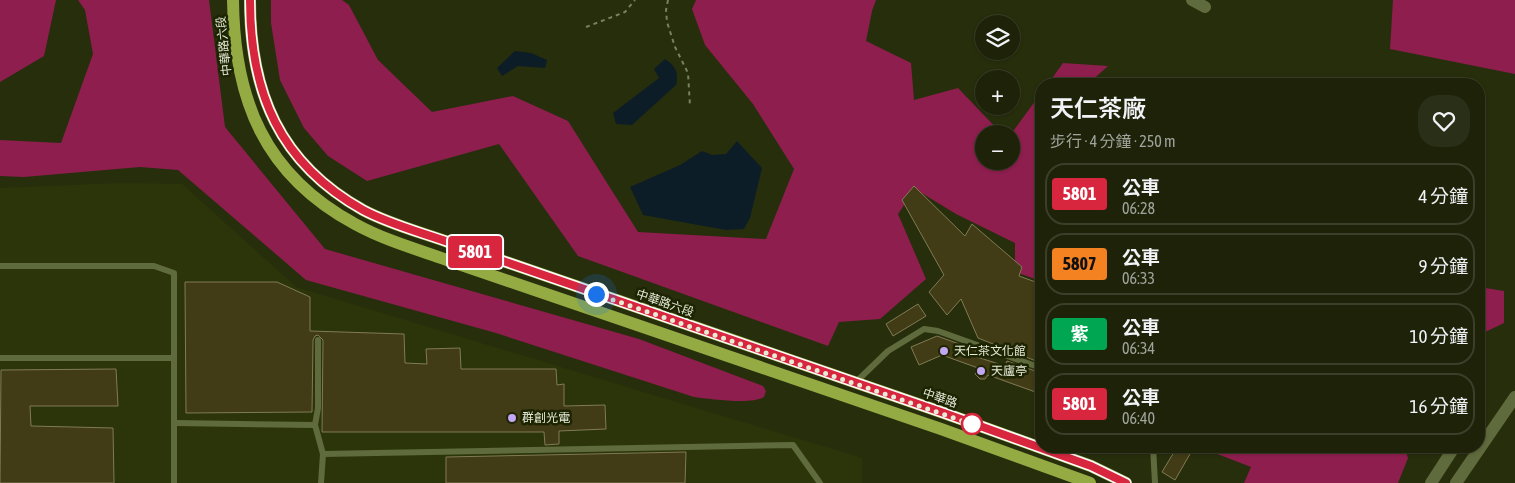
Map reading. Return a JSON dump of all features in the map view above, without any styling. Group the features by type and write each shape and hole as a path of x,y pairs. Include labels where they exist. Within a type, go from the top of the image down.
{"main road":[{"name":"中華路六段","path":"233,0 234,36 240,75 252,112 269,147 282,164 293,178 322,203 355,224 378,235 833,392"},
{"name":"中華路六段","path":"250,0 252,50 260,87 266,102 284,139 306,165 335,192 382,219 743,344"},
{"name":"中華路","path":"743,344 1035,447"},
{"path":"833,392 1090,483"},
{"name":"中華路","path":"1053,453 1091,466 1126,483"}],"street":[{"path":"1192,0 1205,7"},
{"path":"833,392 839,377"},
{"path":"1485,441 1515,397"},
{"path":"1431,483 1450,453"},
{"path":"1456,483 1477,453"}],"lane":[{"path":"0,266 154,266 174,273 174,483"},
{"path":"855,383 888,352 924,329 938,331 1035,366"},
{"path":"318,340 318,408 316,425 322,454 321,483"},
{"path":"0,358 174,358"},
{"path":"175,423 316,425"},
{"path":"1005,452 1010,438"},
{"path":"322,454 792,445 820,483"},
{"path":"1153,453 1156,483"}],"path":[{"path":"586,27 625,12 635,0"},
{"path":"668,0 666,10 667,22 675,47 688,73 690,106"}],"shaded area":[{"path":"0,0 56,0 44,56 0,82"},
{"path":"78,0 209,0 225,127 325,249 639,339 763,386 766,391 764,397 750,401 740,401 694,397 496,333 306,280 178,170 140,167 24,177 0,176 0,140 61,143 93,54 85,10"},
{"path":"271,0 342,0 349,5 378,60 432,112 513,96 568,121 638,232 766,239 794,169 753,104 705,45 692,9 696,0 876,0 866,41 911,63 914,100 958,88 975,106 975,115 984,115 993,125 975,125 975,170 1020,170 1020,125 1018,125 1035,101 1035,279 1015,272 1015,243 956,214 915,189 898,214 926,279 880,319 839,322 828,346 578,256 499,144 367,181 328,156 304,128 280,80 271,23"},
{"path":"1393,0 1515,0 1515,74 1390,49"},
{"path":"1063,63 1108,66 1095,78 1052,78"},
{"path":"121,183 182,184 296,287 862,458 862,483 0,483 0,188"},
{"path":"1485,288 1504,291 1504,323 1485,332"},
{"path":"1215,453 1406,453 1408,458 1398,483 1244,483 1251,467"}],"water":[{"path":"515,51 531,53 547,60 545,68 518,66 502,76 497,68"},
{"path":"665,59 676,70 676,85 632,125 616,124 613,113 659,78 654,69"},
{"path":"737,141 762,168 750,218 744,229 726,230 643,215 630,187 680,165 702,151 712,155 726,154"}],"building":[{"path":"914,186 965,236 972,224 1022,267 1019,276 1035,282 1035,361 978,338 961,299 947,315 929,292 944,275 902,200"},
{"path":"185,282 277,282 310,297 310,331 404,334 405,363 427,364 426,349 460,348 461,369 556,369 557,385 564,384 564,406 605,405 606,429 559,431 559,444 545,445 544,432 322,432 323,340 318,335 313,340 312,412 186,413"},
{"path":"918,304 926,316 893,336 886,324"},
{"path":"937,336 976,350 974,356 1005,366 1007,361 1035,371 1035,392 988,375 985,379 980,379 975,374 978,368 942,355 919,365 911,347"},
{"path":"116,369 118,406 30,406 31,426 113,428 114,483 0,483 1,370"},
{"path":"686,452 685,483 446,483 446,457"},
{"path":"1173,453 1190,454 1175,480 1162,472"}],"bus line":[{"name":"5801","path":"250,0 252,50 260,87 284,139 320,180 364,210 382,219 944,413 1035,447"},
{"name":"5801","path":"1053,453 1091,466 1126,483"}],"place":[{"name":"天仁茶文化館","path":"944,351"},
{"name":"天廬亭","path":"981,371"},
{"name":"群創光電","path":"512,418"}],"route":[{"path":"596,294 977,426 972,424"}]}
